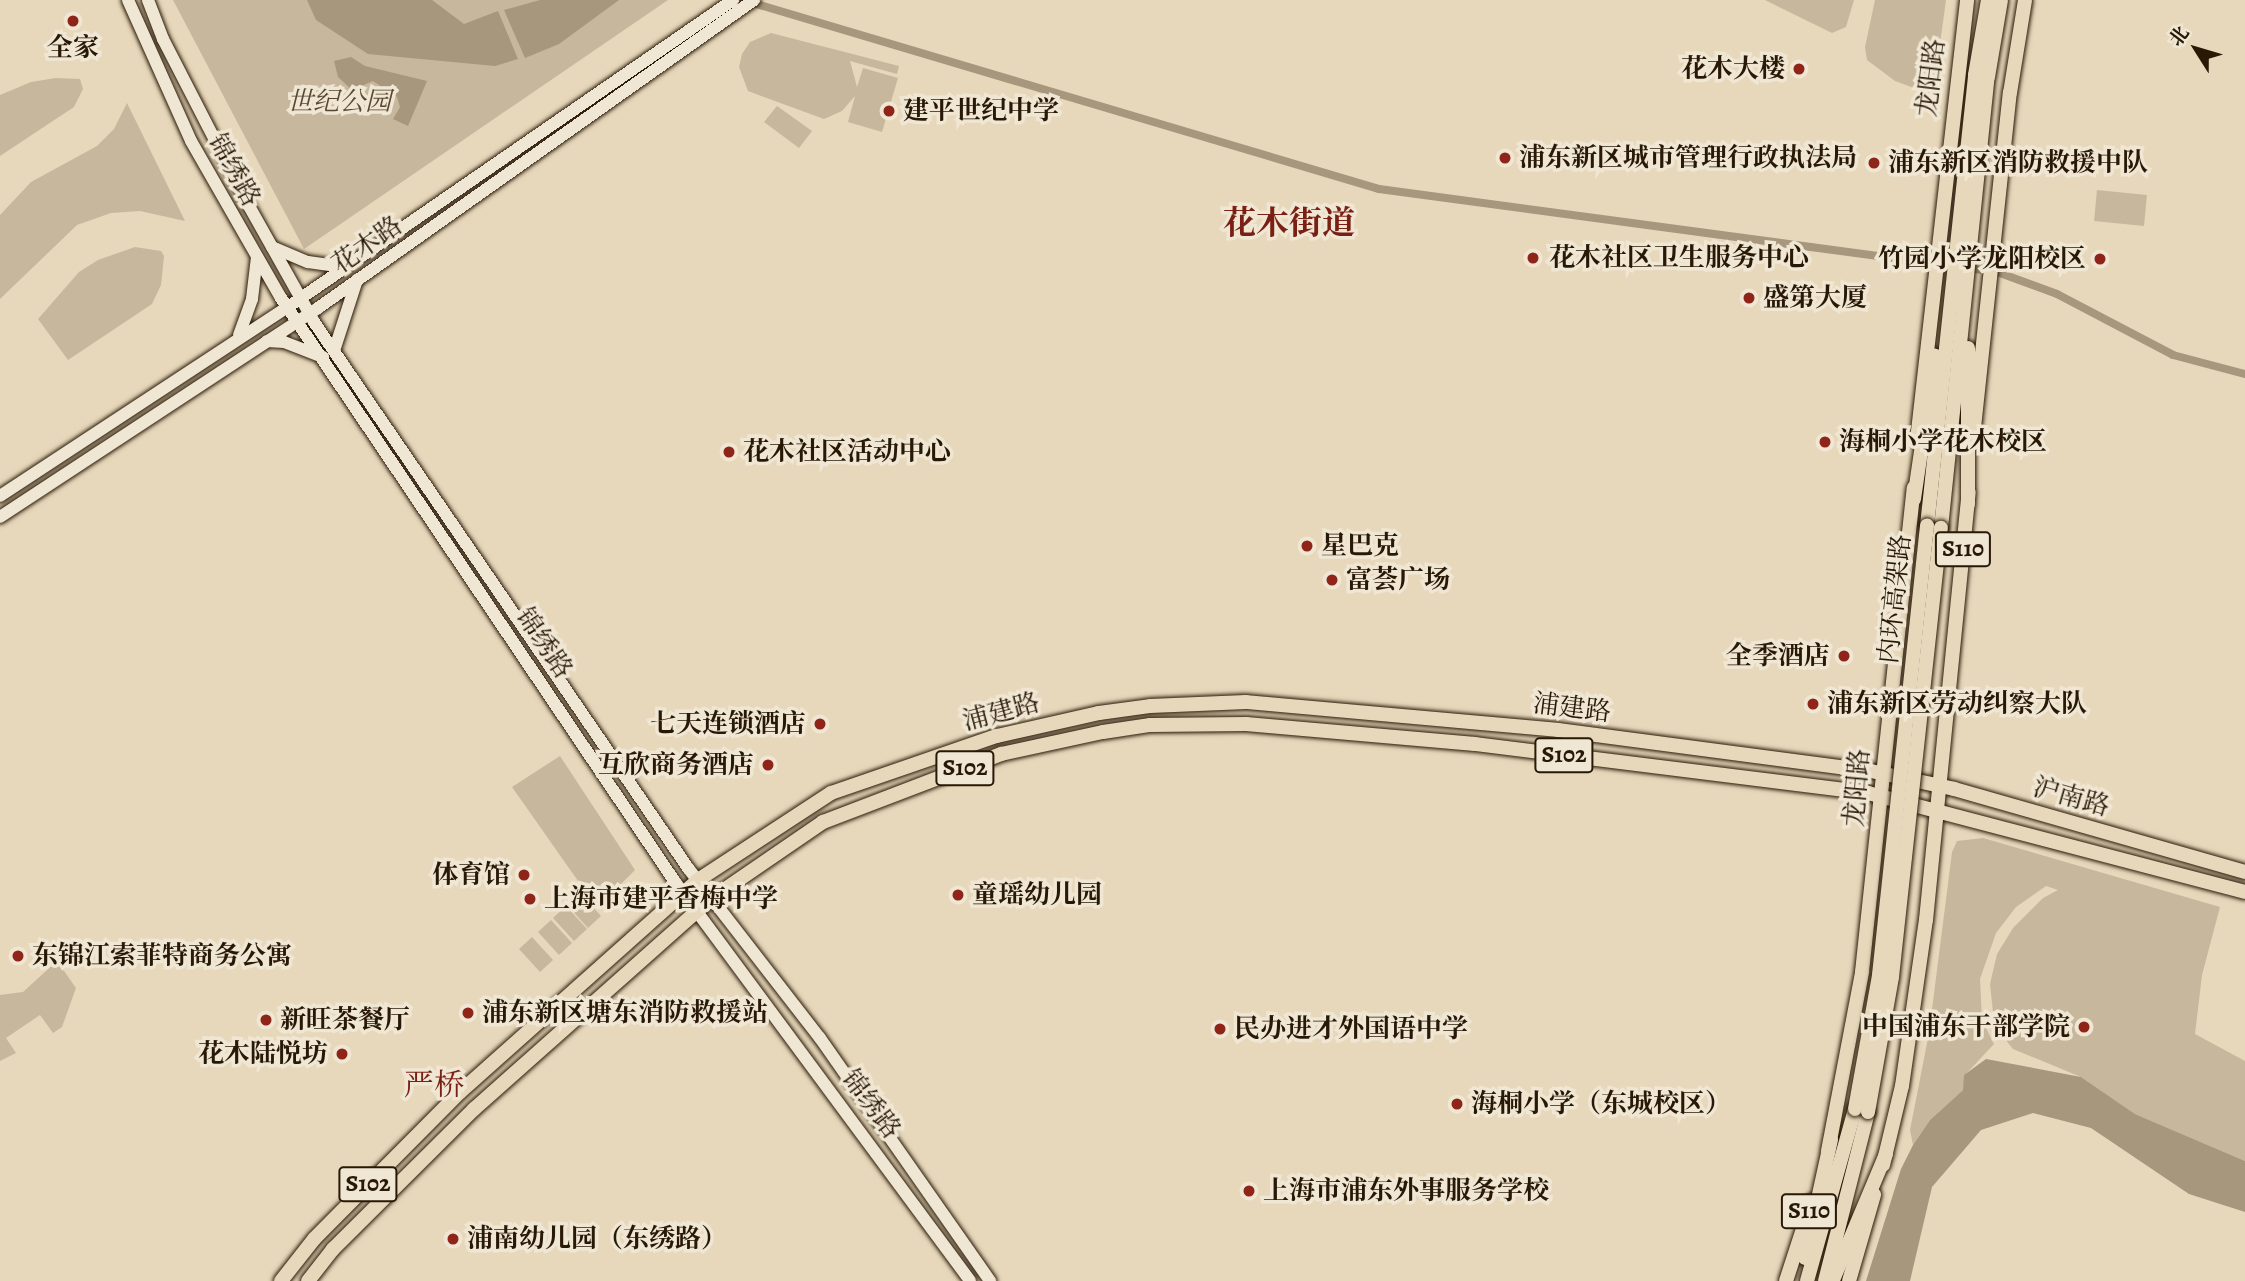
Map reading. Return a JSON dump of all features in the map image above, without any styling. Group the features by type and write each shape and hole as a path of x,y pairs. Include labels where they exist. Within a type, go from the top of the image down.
{"main road":[{"name":"锦绣路","path":"128,0 191,141 288,307 329,354 698,880 820,1038 990,1281"},
{"name":"锦绣路","path":"148,0 163,39 272,247 310,313 329,354 684,894 970,1281"},
{"name":"花木路","path":"0,496 238,336 288,307 732,6 754,0"},
{"name":"龙阳路","path":"1786,1281 1831,1140 1857,1006 1913,499 1960,286 1936,249 1967,0"},
{"name":"内环高架路","path":"1964,252 1959,224 1988,0"},
{"name":"内环高架路","path":"1825,1281 1892,977 1934,527 1960,286 2001,0"},
{"path":"1960,286 1992,256 2025,0"},
{"name":"花木路","path":"0,517 310,313 732,6"},
{"path":"272,247 308,262 344,267"},
{"path":"238,336 252,299 257,257"},
{"path":"266,341 284,341 329,354 357,280"},
{"name":"S110","path":"1849,1281 1886,1154 1914,1010 1938,809 1968,504 1967,358 1960,286"},
{"name":"浦建路","path":"281,1281 314,1239 460,1092 698,880 831,793 997,736 1150,706 1246,702 1531,727 1882,772"},
{"name":"浦建路","path":"307,1281 333,1249 474,1109 712,898 823,822 1001,754 1150,725 1246,724 1475,744 1881,795"},
{"name":"沪南路","path":"1882,772 2245,872"},
{"name":"沪南路","path":"1881,795 2245,892"},
{"name":"内环高架路","path":"1807,1281 1862,1111"},
{"path":"1798,1281 1819,1205 1831,1140"},
{"path":"1833,1281 1886,1154"}],"green space":[{"name":"世纪公园","path":"173,0 668,0 304,249"},
{"path":"1765,0 1854,0 1846,27 1832,33"},
{"path":"1875,0 1946,0 1933,95 1895,81 1867,60 1865,47"},
{"path":"771,33 899,66 897,74 850,61 857,87 863,68 898,78 882,132 848,122 855,96 842,111 824,119 748,91 739,67 742,54 750,42"},
{"path":"56,78 80,79 83,89 74,107 0,156 0,95 31,82"},
{"path":"127,103 185,221 140,211 111,213 77,225 0,299 0,215 31,182 97,146 114,129"},
{"path":"777,106 812,131 799,148 764,122"},
{"path":"2097,190 2147,195 2144,226 2094,221"},
{"path":"135,247 161,251 164,256 161,285 152,304 68,360 38,319 79,272 98,260"},
{"path":"560,756 635,870 597,908 512,787"},
{"path":"1983,838 2220,907 2202,975 2195,1034 2245,1061 2245,1161 2135,1114 2081,1077 2013,1049 2000,1033 1994,1022 1990,984 1997,954 2013,928 2043,898 2058,890 2046,886 2016,907 1996,933 1980,979 1982,1020 1994,1044 1965,1075 1963,1090 1930,1120 1913,1145 1910,1130 1929,1033 1952,852 1957,841"},
{"path":"580,893 601,916 588,928 567,905"},
{"path":"566,906 587,929 574,941 553,918"},
{"path":"551,920 572,943 559,955 538,932"},
{"path":"532,937 553,960 540,972 519,949"},
{"path":"57,961 76,988 62,1027 53,1033 40,1015 6,1038 16,1053 0,1061 0,995 23,992"}],"shaded area":[{"path":"307,0 432,0 464,24 498,11 518,59 495,66 368,54 316,20"},
{"path":"540,0 619,0 559,44 525,58 504,10"},
{"path":"351,57 365,66 427,81 408,126 393,119 400,107 397,97 373,81 352,90 338,77 334,61"},
{"path":"1986,1059 2081,1077 2135,1114 2245,1161 2245,1212 2189,1194 2091,1128 2033,1113 1981,1130 1932,1187 1910,1281 1866,1281 1901,1169 1913,1145 1930,1120 1963,1090 1964,1075"}],"waterway":[{"path":"743,0 1379,189 1997,272 2057,294 2173,355 2245,374"}],"place":[{"name":"全家","path":"73,21"},
{"name":"花木大楼","path":"1799,69"},
{"name":"建平世纪中学","path":"889,111"},
{"name":"浦东新区城市管理行政执法局","path":"1505,158"},
{"name":"浦东新区消防救援中队","path":"1874,163"},
{"name":"花木社区卫生服务中心","path":"1533,258"},
{"name":"竹园小学龙阳校区","path":"2100,259"},
{"name":"盛第大厦","path":"1749,298"},
{"name":"海桐小学花木校区","path":"1825,442"},
{"name":"花木社区活动中心","path":"729,452"},
{"name":"星巴克","path":"1307,546"},
{"name":"富荟广场","path":"1332,580"},
{"name":"全季酒店","path":"1844,656"},
{"name":"浦东新区劳动纠察大队","path":"1813,704"},
{"name":"七天连锁酒店","path":"820,724"},
{"name":"互欣商务酒店","path":"768,765"},
{"name":"体育馆","path":"524,875"},
{"name":"童瑶幼儿园","path":"958,895"},
{"name":"上海市建平香梅中学","path":"530,899"},
{"name":"东锦江索菲特商务公寓","path":"18,956"},
{"name":"浦东新区塘东消防救援站","path":"468,1013"},
{"name":"新旺茶餐厅","path":"266,1020"},
{"name":"中国浦东干部学院","path":"2084,1027"},
{"name":"民办进才外国语中学","path":"1220,1029"},
{"name":"花木陆悦坊","path":"342,1054"},
{"name":"海桐小学（东城校区）","path":"1457,1104"},
{"name":"上海市浦东外事服务学校","path":"1249,1191"},
{"name":"浦南幼儿园（东绣路）","path":"453,1239"}],"district":[{"name":"花木街道","path":"1289,223"},
{"name":"严桥","path":"434,1085"}]}
